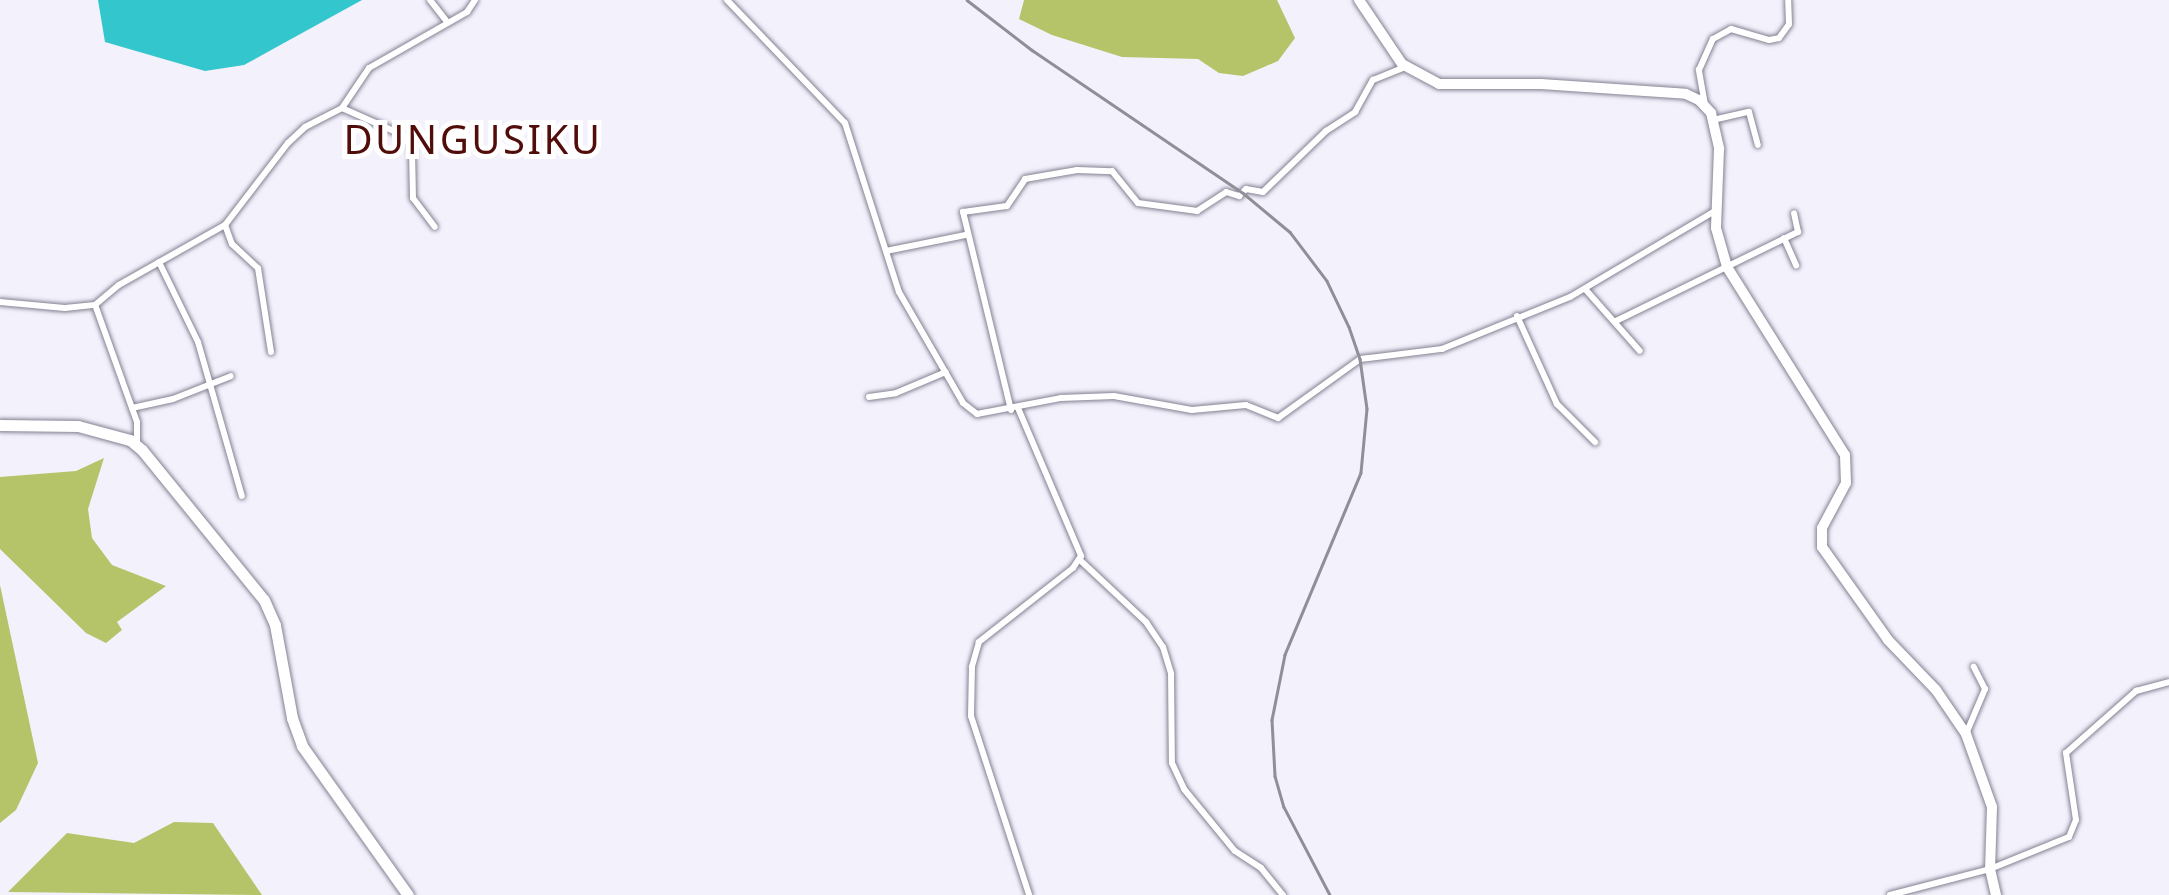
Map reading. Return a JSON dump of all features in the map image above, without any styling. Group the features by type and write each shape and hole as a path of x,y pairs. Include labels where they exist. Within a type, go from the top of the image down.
{"main road":[{"path":"0,425 78,426 110,432 137,445 264,600 275,625 292,718 302,746 408,895"}],"street":[{"path":"430,0 447,22"},
{"path":"0,302 64,308 95,305 119,284 225,225 296,134 342,108 369,68 472,8 475,0"},
{"path":"727,0 845,123 899,292 967,408 977,414 1061,398 1114,396 1192,410 1246,405 1278,418 1360,359 1442,349 1586,290 1715,211"},
{"path":"1359,0 1406,67 1439,84 1541,84 1686,94 1705,106"},
{"path":"1788,0 1788,24 1779,38 1769,40 1731,29 1713,38 1699,70 1705,106 1713,120 1719,149 1715,211 1727,267 1845,455 1846,483 1822,528 1822,547 1888,640 1936,690 1966,734 1992,806 1990,868 1996,895"},
{"path":"1283,895 1261,868 1235,850 1184,789 1172,763 1172,674 1163,647 1146,622 1080,560 1067,516 1014,409 965,235 964,210 1007,206 1025,180 1076,170 1112,171 1138,203 1196,211 1228,191 1239,196 1246,189 1263,192 1326,132 1355,112 1373,80 1406,67"},
{"path":"342,108 405,136 412,150 413,198 436,227"},
{"path":"1713,120 1749,112 1758,145"},
{"path":"1616,321 1801,229 1794,213"},
{"path":"225,225 232,244 258,268 271,352"},
{"path":"886,251 965,235"},
{"path":"1784,238 1796,265"},
{"path":"159,262 195,333 242,496"},
{"path":"1586,290 1640,350"},
{"path":"95,305 132,408 137,445"},
{"path":"1517,316 1557,404 1595,442"},
{"path":"869,396 896,392 946,372"},
{"path":"132,408 231,376"},
{"path":"1029,895 971,716 972,667 979,642 1080,560"},
{"path":"1966,734 1984,689 1974,666"},
{"path":"1890,895 1990,868 2069,837 2076,820 2066,754 2136,691 2169,682"}],"green space":[{"path":"1024,0 1277,0 1295,38 1278,61 1243,76 1219,73 1198,59 1122,57 1052,35 1019,19"},
{"path":"104,458 88,509 92,538 112,565 166,586 117,622 122,630 106,643 86,633 0,549 0,477 76,471"},
{"path":"0,585 38,763 16,810 0,823"},
{"path":"174,822 213,823 262,895 8,892 67,833 134,843"}],"water":[{"path":"98,0 362,0 244,65 205,71 105,42"}],"railway":[{"path":"967,0 1032,50 1243,193 1290,232 1327,281 1349,327 1360,359 1367,409 1361,473 1285,655 1272,720 1275,776 1284,807 1330,895"}],"district":[{"name":"DUNGUSIKU","path":"473,139"}]}
